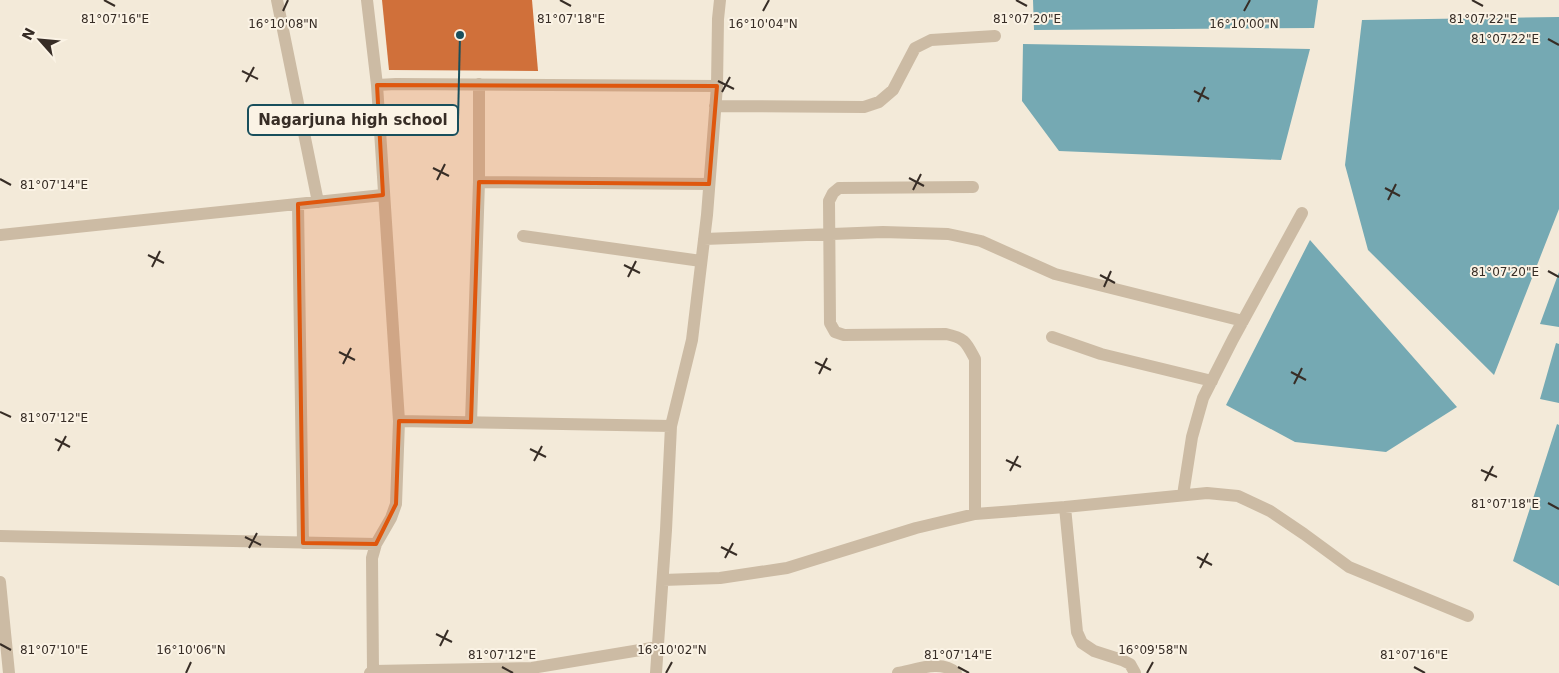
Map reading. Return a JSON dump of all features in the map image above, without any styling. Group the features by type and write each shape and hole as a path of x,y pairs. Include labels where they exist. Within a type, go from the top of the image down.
{"street":[{"path":"277,0 318,202"},
{"path":"367,0 377,85 398,421 396,504 391,518 376,544 372,558 372,672 532,668 658,647"},
{"path":"656,673 671,426 692,340 704,239 717,86 720,0"},
{"path":"715,106 864,107 879,102 893,90 915,48 931,40 995,36"},
{"path":"471,422 479,182 479,84"},
{"path":"377,85 717,86"},
{"path":"479,182 709,184"},
{"path":"973,187 839,188 833,193 829,201 829,234 830,323 835,332 844,335 946,334 959,337 968,346 975,359 975,514"},
{"path":"0,235 384,195"},
{"path":"298,204 303,543"},
{"path":"1183,495 1192,437 1203,398 1302,213"},
{"path":"704,239 883,232 948,234 981,241 1055,274 1243,321"},
{"path":"523,236 701,261"},
{"path":"1052,337 1101,354 1212,381"},
{"path":"398,421 671,426"},
{"path":"663,580 720,578 787,568 916,528 975,514 1207,493 1238,496 1284,520 1349,567 1468,616"},
{"path":"1065,507 1077,632 1082,643 1094,651 1130,664 1135,673"},
{"path":"0,536 376,544"},
{"path":"0,582 9,673"},
{"path":"898,673 945,666 956,673"}],"highlighted area":[{"path":"377,85 717,86 709,184 479,182 471,422 399,421 396,504 376,544 303,543 298,204 383,195"}],"water":[{"path":"1033,0 1318,0 1314,28 1034,30"},
{"path":"1559,17 1559,209 1494,375 1368,250 1345,165 1362,20"},
{"path":"1023,44 1310,49 1281,160 1059,151 1022,101"},
{"path":"1310,240 1457,407 1386,452 1295,442 1226,405"},
{"path":"1559,272 1559,327 1540,324"},
{"path":"1556,343 1559,344 1559,403 1540,399"},
{"path":"1557,424 1559,425 1559,586 1513,561"}],"building":[{"path":"382,0 532,0 538,71 389,70"}],"place":[{"name":"Nagarjuna high school","path":"460,35"}]}
